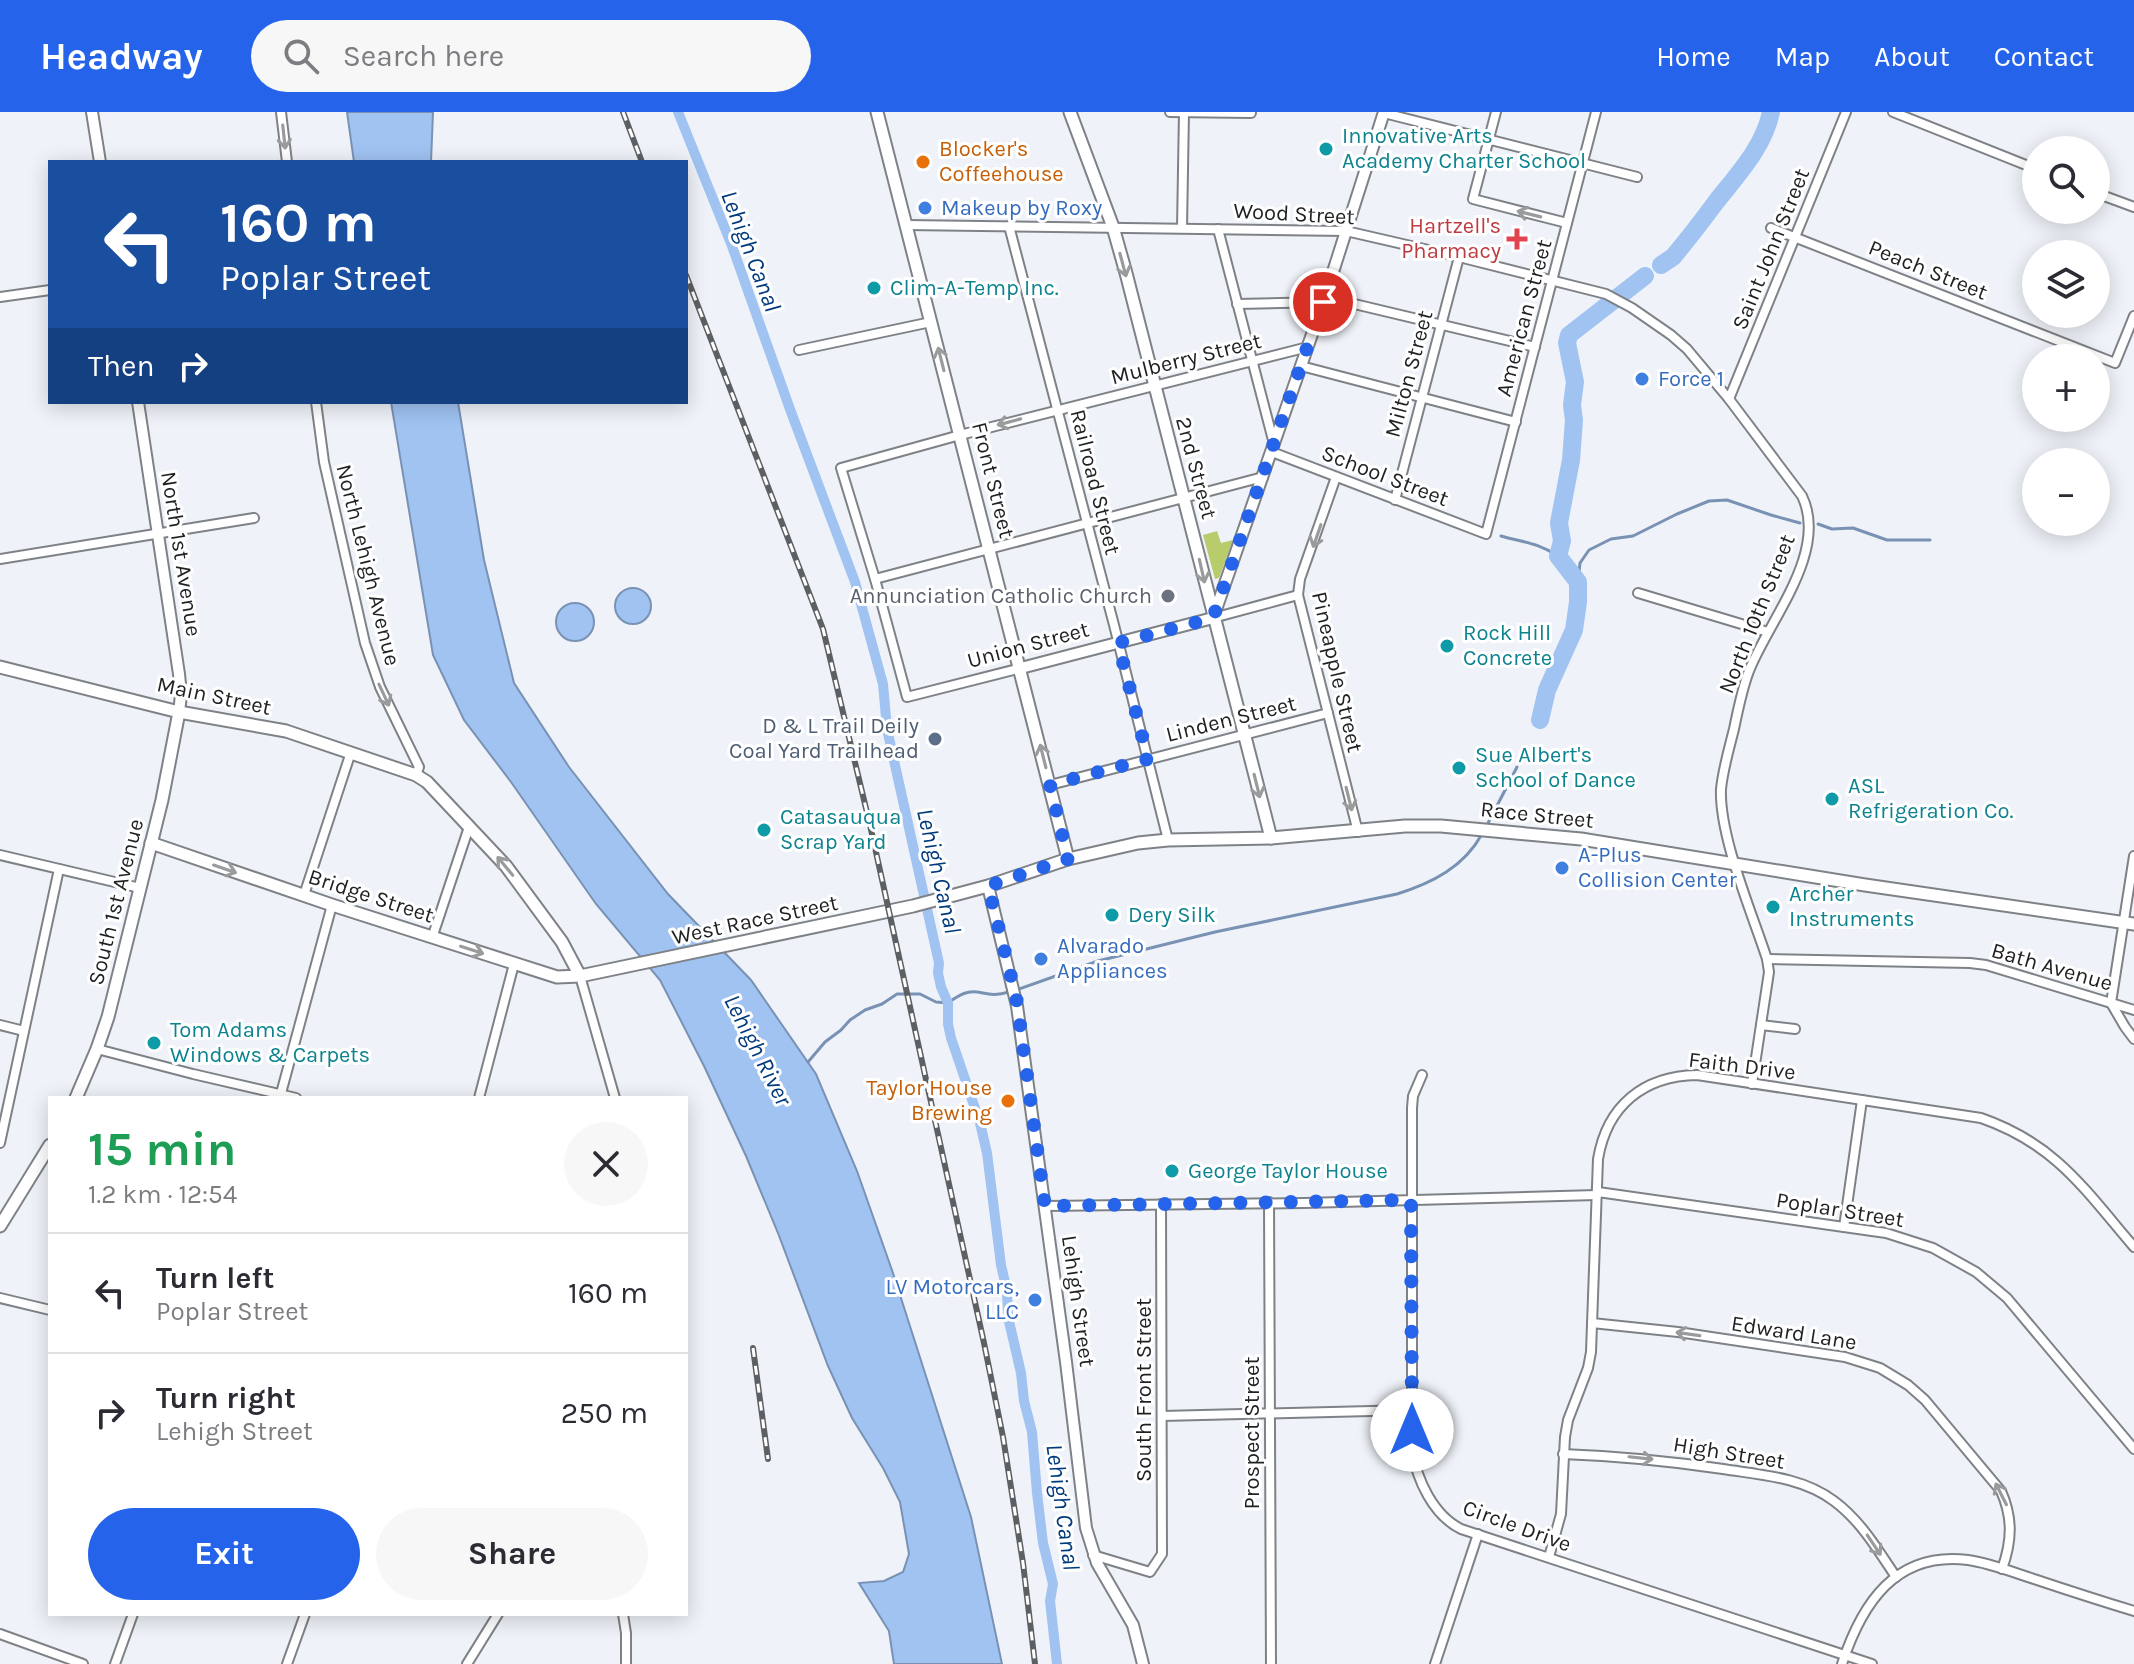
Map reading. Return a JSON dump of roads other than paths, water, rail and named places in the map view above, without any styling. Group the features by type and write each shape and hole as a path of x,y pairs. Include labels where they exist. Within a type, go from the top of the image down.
{"main road":[{"name":"Front Street","path":"877,112 1068,859"},
{"name":"2nd Street","path":"1070,112 1113,227 1271,838"},
{"name":"Main Street","path":"0,667 179,712 286,731 416,775"},
{"name":"South 1st Avenue","path":"77,1096 108,1017 151,843 179,712"},
{"path":"416,775 427,782 524,888 562,942 580,976"},
{"name":"Race Street","path":"938,900 1068,859 1138,843 1271,838 1405,826 1441,826 1581,839 2129,923"},
{"name":"Bridge Street","path":"151,843 514,964 557,977 580,976"},
{"name":"West Race Street","path":"580,976 938,900"},
{"path":"0,1226 48,1148"}],"street":[{"path":"92,112 100,160"},
{"path":"281,112 287,160"},
{"path":"1170,112 1251,113"},
{"path":"1182,228 1184,112"},
{"path":"1213,618 1324,300 1384,112 1637,177"},
{"path":"1496,112 1473,199 1567,223"},
{"name":"American Street","path":"1486,534 1596,112"},
{"name":"Saint John Street","path":"1729,399 1846,112"},
{"path":"1893,112 2022,163"},
{"path":"2110,198 2134,207"},
{"name":"Wood Street","path":"906,225 1346,231 1606,294 1671,335 1687,349 1729,399"},
{"name":"Railroad Street","path":"1009,226 1168,840"},
{"name":"Peach Street","path":"1771,228 2115,363 2134,316"},
{"path":"1218,229 1273,449"},
{"name":"Milton Street","path":"1395,500 1459,257"},
{"path":"0,297 48,290"},
{"path":"1237,304 1324,300 1535,347"},
{"path":"799,350 931,322"},
{"name":"Mulberry Street","path":"875,579 841,468 1058,409 1308,347"},
{"path":"1301,366 1516,422"},
{"name":"North 10th Street","path":"1729,399 1802,496 1809,514 1810,528 1793,584 1757,652 1746,682 1723,773 1722,809 1735,864 1767,959"},
{"name":"North 1st Avenue","path":"138,404 179,674 179,712"},
{"name":"North Lehigh Avenue","path":"316,404 324,462 365,643 380,687 419,767 416,775"},
{"name":"School Street","path":"1273,449 1336,477 1486,534"},
{"path":"875,579 1263,477"},
{"name":"Pineapple Street","path":"1336,477 1300,579 1298,595 1358,832"},
{"path":"0,559 254,518"},
{"name":"Union Street","path":"875,579 907,697 1298,595"},
{"path":"1638,593 1768,632"},
{"name":"Linden Street","path":"1050,785 1328,713"},
{"path":"304,895 351,752"},
{"path":"432,938 469,827"},
{"path":"0,855 140,888"},
{"path":"2134,856 2129,923 2111,1003 2134,1039"},
{"path":"0,1143 59,869"},
{"name":"Lehigh Street","path":"988,886 1014,990 1086,1528 1093,1555 1133,1625 1143,1664"},
{"path":"97,1049 280,1096 332,905"},
{"path":"1752,1084 1769,972 1767,959"},
{"name":"Bath Avenue","path":"1767,959 1970,963 1997,967 2134,1010"},
{"path":"480,1096 514,964"},
{"path":"580,976 614,1096"},
{"path":"0,1025 24,1031"},
{"path":"1761,1025 1795,1029"},
{"name":"Circle Drive","path":"1422,1075 1413,1096 1412,1108 1412,1450 1419,1476 1437,1510 1461,1529 1844,1660 1872,1664"},
{"name":"Faith Drive","path":"1549,1557 1561,1514 1563,1454 1568,1420 1588,1368 1598,1159 1606,1131 1619,1109 1641,1090 1660,1081 1697,1075 1981,1118 2018,1133 2052,1155 2134,1247"},
{"path":"1844,1227 1862,1100"},
{"name":"Poplar Street","path":"1045,1206 1598,1194 1886,1233 1933,1248 1976,1272 2012,1304 2134,1449"},
{"name":"Prospect Street","path":"1269,1202 1271,1664"},
{"name":"South Front Street","path":"1093,1555 1150,1572 1162,1554 1161,1204"},
{"path":"0,1298 48,1310"},
{"name":"Edward Lane","path":"1592,1323 1678,1332 1845,1357 1895,1376 1925,1400 2001,1491 2011,1524 2008,1552 2002,1569"},
{"path":"1162,1416 1412,1410"},
{"name":"High Street","path":"1563,1454 1676,1462 1778,1477 1801,1484 1848,1512 1896,1577"},
{"path":"1435,1664 1478,1534"},
{"path":"1844,1660 1861,1617 1882,1588 1919,1566 1951,1559 1980,1562 2134,1611"},
{"path":"115,1664 132,1616"},
{"path":"287,1664 304,1616"},
{"path":"467,1664 497,1616"},
{"path":"623,1616 626,1664"},
{"path":"0,1634 83,1664"}],"water":[{"path":"347,112 433,112 431,160 354,160"},
{"name":"Lehigh River","path":"391,404 458,404 484,560 514,683 569,767 668,894 751,980 816,1074 857,1171 893,1273 971,1517 1002,1664 894,1664 889,1631 859,1583 884,1581 903,1572 909,1554 900,1502 852,1418 828,1366 746,1156 660,980 596,904 464,720 433,655"},
{"path":"633,588 646,593 651,606 646,619 633,624 620,619 615,606 620,593"},
{"path":"575,603 588,609 594,622 588,635 575,641 562,635 556,622 562,609"}],"waterway":[{"name":"Lehigh Canal","path":"678,112 732,246 855,582 883,684 887,729 939,963 941,987 948,1003 951,1038 987,1153 1008,1317 1032,1432 1043,1543 1053,1584 1050,1601 1057,1664"},
{"path":"1661,265 1673,257 1749,160 1771,112"},
{"path":"1540,720 1547,690 1574,630 1578,602 1578,582 1558,556 1562,541 1559,523 1571,460 1574,420 1575,382 1567,343 1569,335 1645,276"},
{"path":"1578,582 1580,563 1589,550 1611,539 1633,536 1709,501 1727,500 1800,523"},
{"path":"1818,524 1832,529 1853,528 1887,540 1930,540"},
{"path":"1501,536 1537,545 1558,556"},
{"path":"1486,827 1517,767"},
{"path":"1016,990 1098,961 1215,932 1397,894 1423,885 1456,865 1482,834"},
{"path":"808,1062 850,1020 897,994 920,994 936,1002 948,1003 966,993 1009,992"}],"railway":[{"path":"623,112 641,160"},
{"path":"688,280 823,629 870,825 984,1343 1003,1437 1035,1664"},
{"path":"753,1348 768,1459"}],"place":[{"name":"Innovative Arts Academy Charter School","path":"1326,149"},
{"name":"Blocker's Coffeehouse","path":"923,162"},
{"name":"Makeup by Roxy","path":"925,208"},
{"name":"Hartzell's Pharmacy","path":"1517,239"},
{"name":"Clim-A-Temp Inc.","path":"874,288"},
{"name":"Force 1","path":"1642,379"},
{"name":"Annunciation Catholic Church","path":"1168,596"},
{"name":"Rock Hill Concrete","path":"1447,646"},
{"name":"D & L Trail Deily Coal Yard Trailhead","path":"935,739"},
{"name":"Sue Albert's School of Dance","path":"1459,768"},
{"name":"ASL Refrigeration Co.","path":"1832,799"},
{"name":"Catasauqua Scrap Yard","path":"764,830"},
{"name":"A-Plus Collision Center","path":"1562,868"},
{"name":"Archer Instruments","path":"1773,907"},
{"name":"Dery Silk","path":"1112,915"},
{"name":"Alvarado Appliances","path":"1041,959"},
{"name":"Tom Adams Windows & Carpets","path":"154,1043"},
{"name":"Taylor House Brewing","path":"1008,1101"},
{"name":"George Taylor House","path":"1172,1171"},
{"name":"LV Motorcars, LLC","path":"1035,1300"}]}
